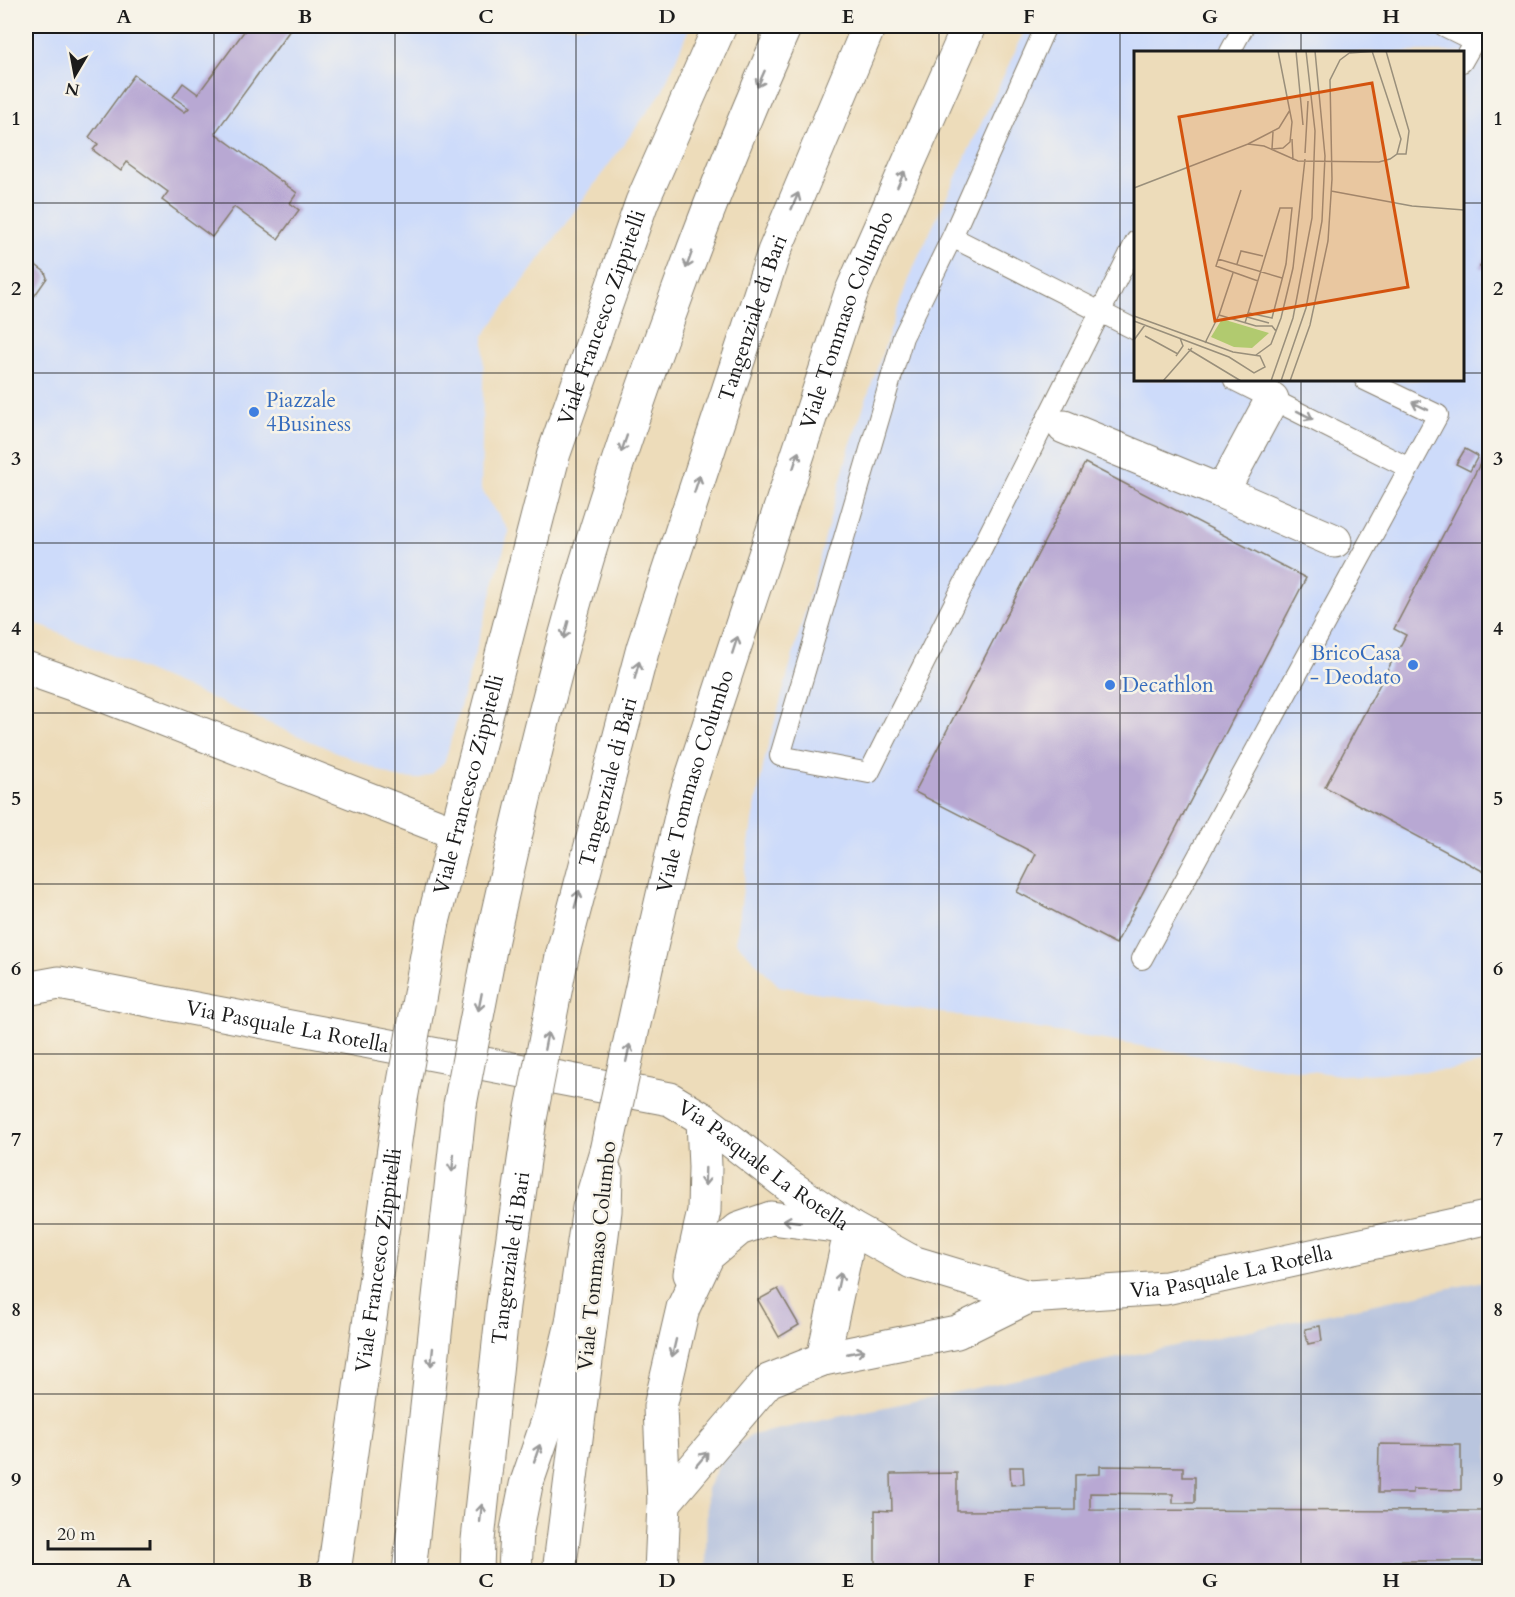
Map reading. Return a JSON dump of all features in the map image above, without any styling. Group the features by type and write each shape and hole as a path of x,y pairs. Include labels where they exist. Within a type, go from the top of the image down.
{"main road":[{"name":"Viale Francesco Zippitelli","path":"334,1572 401,1099 433,922 554,453 642,202 720,26"},
{"path":"409,1572 460,1105 491,945 531,767 570,617 651,362 702,224 754,93 784,26"},
{"name":"Tangenziale di Bari","path":"477,1572 478,1540 503,1306 530,1119 562,956 643,648 665,580 774,252 870,26"},
{"name":"Viale Tommaso Columbo","path":"559,1572 605,1211 606,1151 686,795 851,293 969,26"},
{"path":"1222,492 1272,399"},
{"path":"1064,427 1335,541"},
{"path":"26,668 89,690 456,833"},
{"name":"Via Pasquale La Rotella","path":"26,988 60,983 670,1099 704,1119 792,1188 850,1228 912,1262 1028,1298 1166,1288 1490,1217"},
{"path":"661,1572 664,1503 660,1407 704,1211 704,1119"},
{"path":"515,1572 517,1530 525,1485 550,1415 572,1323 589,1208 606,1151"},
{"path":"683,1308 708,1255 739,1229 771,1218 850,1228 823,1359"},
{"path":"664,1503 768,1381 823,1359 957,1332 1028,1298"}],"lane":[{"path":"1046,26 952,237 903,337 780,756 869,773 1134,245"},
{"path":"1231,51 1244,26"},
{"path":"1444,26 1479,33 1464,59"},
{"path":"952,237 1134,329"},
{"path":"1236,381 1409,468"},
{"path":"1142,959 1438,415 1367,381"}],"shaded area":[{"name":"Piazzale 4Business","path":"26,26 690,26 662,92 484,335 481,489 509,531 445,761 433,773 419,779 397,778 26,619"},
{"path":"1027,26 1489,26 1489,1062 1450,1070 1341,1075 1219,1059 779,986 736,942 752,822 765,758 850,446 909,277"},
{"path":"1489,1280 1489,1571 706,1572 707,1489 724,1456 752,1435"}],"building":[{"path":"248,26 293,26 215,133 297,193 290,203 299,210 278,239 234,207 212,237 162,200 168,192 127,162 121,171 93,150 98,144 89,137 134,75 185,112 189,108 173,97 183,83 198,94"},
{"path":"1490,249 1490,272 1480,267"},
{"path":"26,258 45,272 47,278 33,298 26,299"},
{"path":"1465,449 1478,456 1470,471 1456,464"},
{"path":"1482,460 1490,464 1490,875 1325,787 1406,635 1394,629"},
{"name":"Decathlon","path":"1085,463 1306,578 1116,944 1017,892 1036,854 915,792"},
{"path":"778,1289 799,1325 779,1337 758,1300"},
{"path":"1320,1326 1322,1341 1308,1344 1305,1329"},
{"path":"1379,1444 1461,1445 1461,1490 1413,1489 1413,1493 1378,1493"},
{"path":"1100,1466 1183,1467 1183,1477 1195,1477 1195,1503 1173,1503 1173,1494 1090,1493 1090,1510 1490,1511 1490,1561 1395,1561 1395,1572 875,1572 875,1510 892,1511 891,1474 957,1473 957,1511 1075,1510 1075,1475 1100,1474"},
{"path":"1010,1467 1023,1467 1024,1484 1011,1485"}],"place":[{"name":"Piazzale 4Business","path":"254,412"},
{"name":"BricoCasa - Deodato","path":"1413,665"},
{"name":"Decathlon","path":"1110,685"}]}
